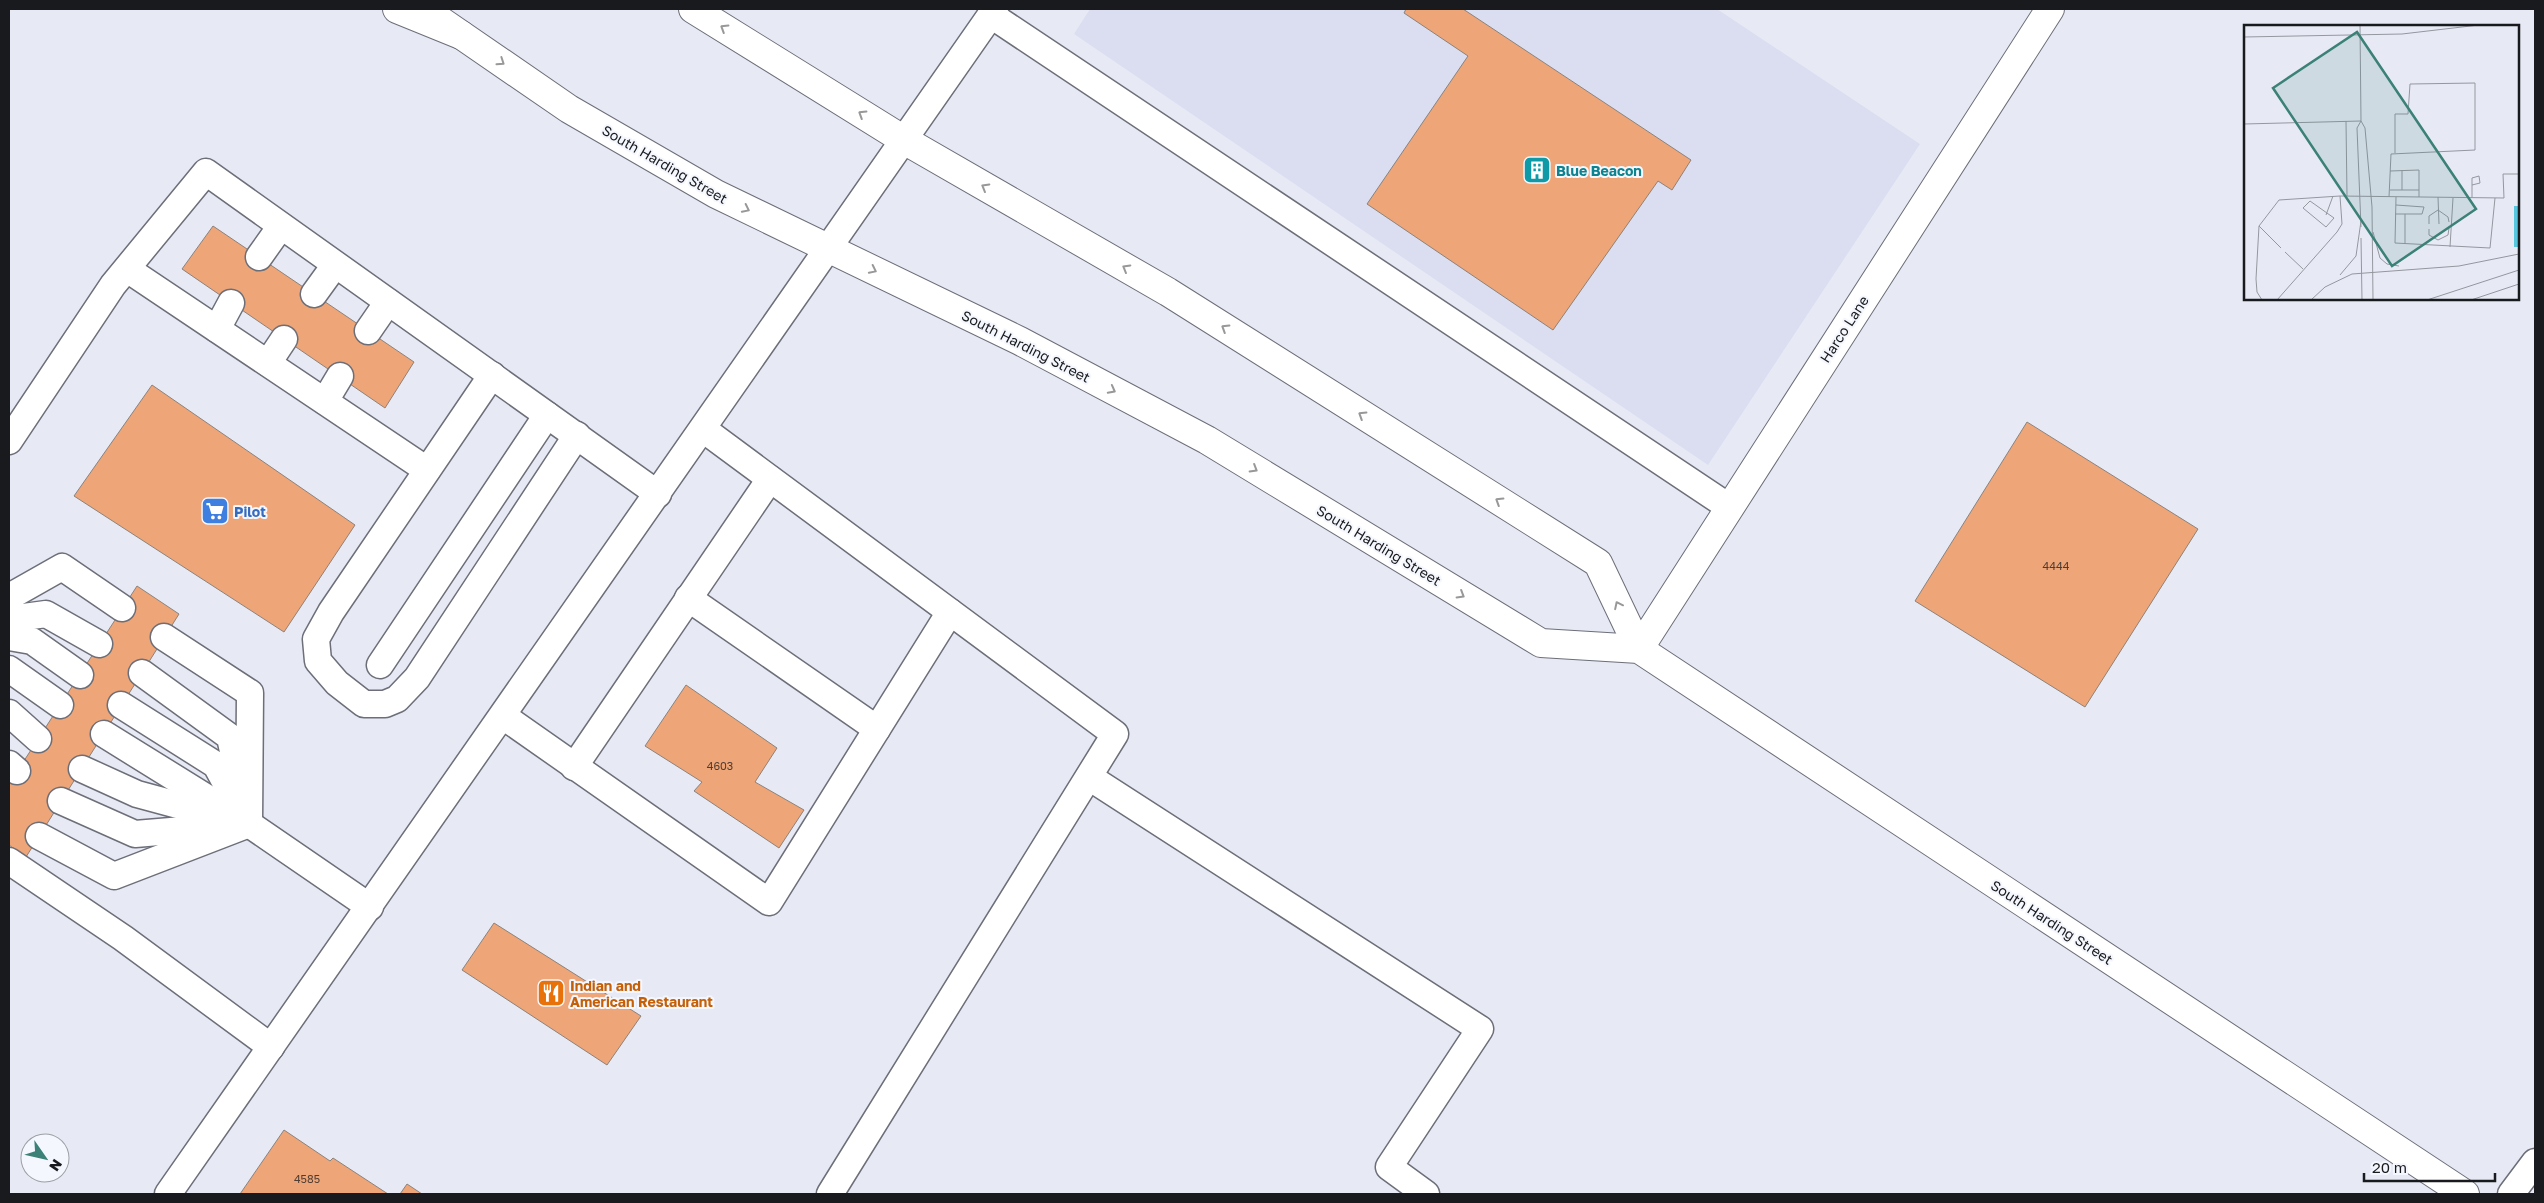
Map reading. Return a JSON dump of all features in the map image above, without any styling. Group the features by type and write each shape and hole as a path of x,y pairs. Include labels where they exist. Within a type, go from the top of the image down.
{"main road":[{"path":"397,9 461,35"},
{"name":"South Harding Street","path":"423,9 569,109 716,194 1020,341 1207,440 1541,643 1639,649 2465,1194"},
{"path":"693,9 904,140 1168,292 1598,563 1639,649"},
{"name":"Harco Lane","path":"1639,649 2050,9"}],"lane":[{"path":"168,1194 993,12 1729,507"},
{"path":"9,441 113,285 206,172 658,494"},
{"path":"260,257 281,226"},
{"path":"314,294 335,264"},
{"path":"127,269 427,470"},
{"path":"368,331 388,302"},
{"path":"217,329 232,303"},
{"path":"268,363 284,339"},
{"path":"325,401 340,376"},
{"path":"492,376 330,612 316,638 318,661 337,683 364,704 384,704 397,699 417,678 576,435"},
{"path":"380,665 547,415"},
{"path":"703,429 1115,734 830,1194"},
{"path":"574,767 770,479"},
{"path":"9,597 62,567 122,608"},
{"path":"688,598 877,729"},
{"path":"503,716 769,902 950,612"},
{"path":"9,620 46,614 99,644"},
{"path":"9,637 32,641 80,675"},
{"path":"164,637 250,693 249,824"},
{"path":"9,669 60,705"},
{"path":"142,673 230,737 249,824"},
{"path":"121,705 216,765 249,824"},
{"path":"9,712 38,739"},
{"path":"104,734 249,824 370,907"},
{"path":"82,769 137,794 249,824"},
{"path":"1089,777 1480,1029 1389,1167 1426,1194"},
{"path":"61,801 135,834 249,824"},
{"path":"39,836 114,876 249,824"},
{"path":"9,862 123,938 271,1047"},
{"path":"2511,1194 2535,1162"}],"shaded area":[{"path":"1090,9 1717,9 1920,144 1708,465 1074,34"}],"building":[{"name":"Blue Beacon","path":"1406,9 1463,9 1691,160 1672,190 1658,181 1553,330 1367,204 1468,56 1404,13"},
{"path":"213,226 414,362 385,408 182,269"},
{"name":"Pilot","path":"152,385 355,525 284,632 74,496"},
{"path":"2027,422 2198,529 2085,707 1915,601"},
{"path":"137,586 179,614 26,857 9,845 9,784"},
{"path":"686,685 777,748 755,782 804,810 779,848 694,791 702,782 645,746"},
{"name":"Indian and American Restaurant","path":"494,923 641,1016 607,1065 462,970"},
{"path":"284,1130 330,1161 333,1158 388,1194 240,1194"},
{"path":"407,1184 422,1194 400,1194"}],"place":[{"name":"Blue Beacon","path":"1537,170"},
{"name":"Pilot","path":"215,511"},
{"name":"Indian and American Restaurant","path":"551,993"}]}
